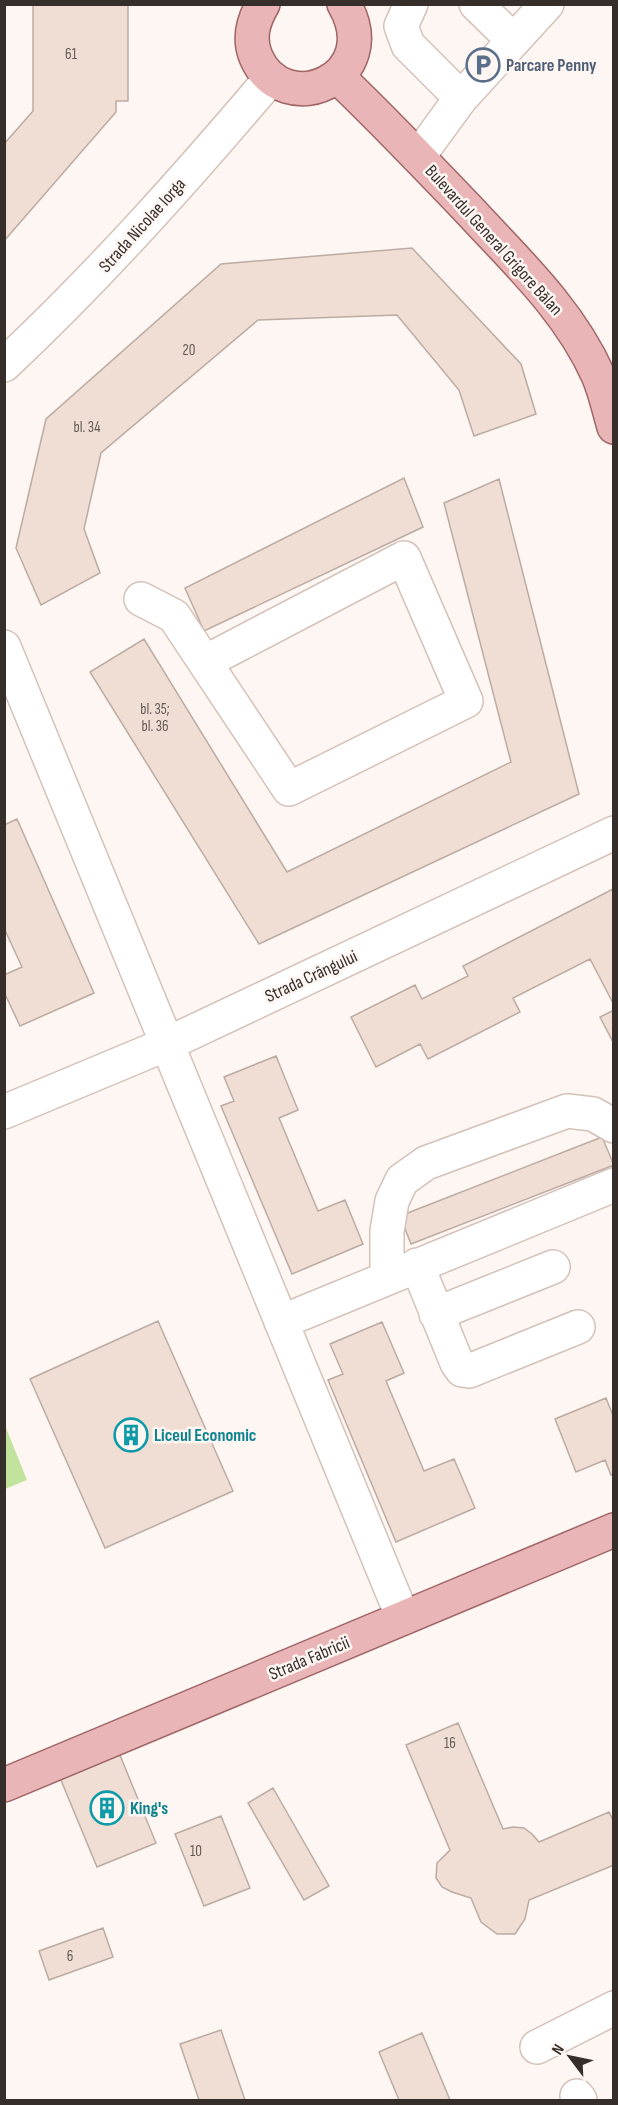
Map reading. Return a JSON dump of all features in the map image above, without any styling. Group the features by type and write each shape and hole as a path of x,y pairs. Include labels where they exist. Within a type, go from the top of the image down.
{"main road":[{"path":"263,4 256,16 251,33 253,50 260,65 271,78 287,86 305,89 322,86 337,76 348,64 354,49 356,33 352,18 344,4"},
{"name":"Bulevardul General Grigore Bălan","path":"337,76 418,157 562,314 582,344 598,377 614,427"},
{"name":"Strada Fabricii","path":"4,1785 614,1530"}],"street":[{"path":"411,4 401,26 408,45 461,98"},
{"path":"476,4 513,40"},
{"path":"418,157 461,98 547,4"},
{"name":"Strada Nicolae Iorga","path":"4,364 86,285 152,215 271,78"},
{"path":"141,599 174,616 289,789 466,701 404,558 205,662"},
{"path":"4,647 404,1618"},
{"name":"Strada Crângului","path":"4,1112 167,1044 614,833"},
{"path":"387,1277 387,1231 392,1201 402,1180 426,1163 567,1112 593,1114 614,1126"},
{"path":"281,1322 614,1185"},
{"path":"417,1265 457,1364 462,1370 469,1371 578,1327"},
{"path":"436,1314 553,1268"},
{"path":"537,2048 614,2008"}],"green space":[{"path":"4,1423 27,1480 5,1489 4,1489"}],"building":[{"path":"33,4 128,4 128,101 116,101 116,112 4,241 4,144 33,111"},
{"path":"412,248 521,364 536,414 474,436 459,390 397,315 258,320 101,453 84,529 100,573 41,605 16,548 46,419 221,264"},
{"path":"404,478 423,527 204,631 185,588"},
{"path":"499,479 579,794 259,944 90,672 144,639 287,872 511,762 444,503"},
{"path":"17,819 94,993 20,1026 4,992 4,975 22,967 4,928 4,825"},
{"path":"613,889 614,1005 590,959 513,998 520,1012 428,1059 420,1044 376,1067 351,1017 415,985 422,999 468,976 463,966"},
{"path":"614,1010 614,1044 600,1017"},
{"path":"276,1056 298,1110 279,1118 318,1211 345,1200 363,1244 292,1274 221,1106 234,1101 224,1077"},
{"path":"602,1137 614,1165 411,1244 400,1216"},
{"name":"Liceul Economic","path":"158,1321 233,1491 105,1548 30,1379"},
{"path":"382,1322 404,1373 386,1381 424,1471 454,1459 475,1508 396,1542 328,1380 343,1374 330,1344"},
{"path":"606,1398 612,1413 614,1412 614,1474 611,1475 605,1460 576,1472 555,1419"},
{"path":"458,1723 503,1829 524,1828 539,1842 609,1812 614,1822 614,1865 529,1900 525,1919 515,1934 497,1934 481,1922 471,1898 442,1887 436,1878 437,1863 450,1850 406,1745"},
{"name":"King's","path":"117,1748 156,1843 97,1867 58,1773"},
{"path":"273,1788 329,1886 304,1900 248,1803"},
{"path":"221,1816 250,1888 204,1906 175,1834"},
{"path":"103,1928 113,1957 49,1980 39,1951"},
{"path":"221,2030 245,2100 199,2100 180,2044"},
{"path":"422,2033 450,2100 399,2100 379,2052"}],"place":[{"name":"Parcare Penny","path":"483,65"},
{"name":"Liceul Economic","path":"131,1435"},
{"name":"King's","path":"107,1808"}]}
